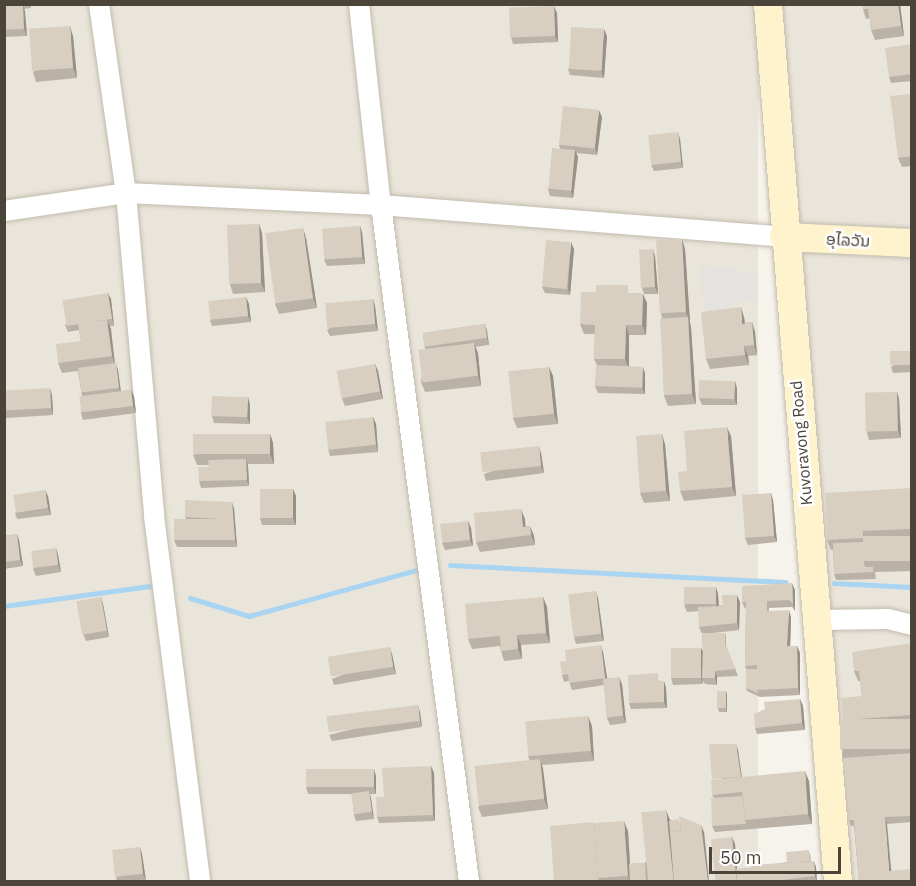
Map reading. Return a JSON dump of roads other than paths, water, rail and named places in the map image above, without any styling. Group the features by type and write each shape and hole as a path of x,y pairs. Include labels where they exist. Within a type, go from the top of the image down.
{"street":[{"path":"99,4 126,193 154,516 200,882"},
{"path":"359,4 381,205 469,882"},
{"name":"Kuvoravong Road","path":"768,4 784,237 838,882"},
{"path":"4,211 126,193 381,205 784,237"},
{"name":"ອຸໄລວັນ","path":"784,237 912,243"},
{"path":"816,620 888,619 912,625"}],"waterway":[{"path":"450,565 786,582"},
{"path":"190,598 249,616 416,570"},
{"path":"834,583 912,587"},
{"path":"4,606 150,586"}]}
